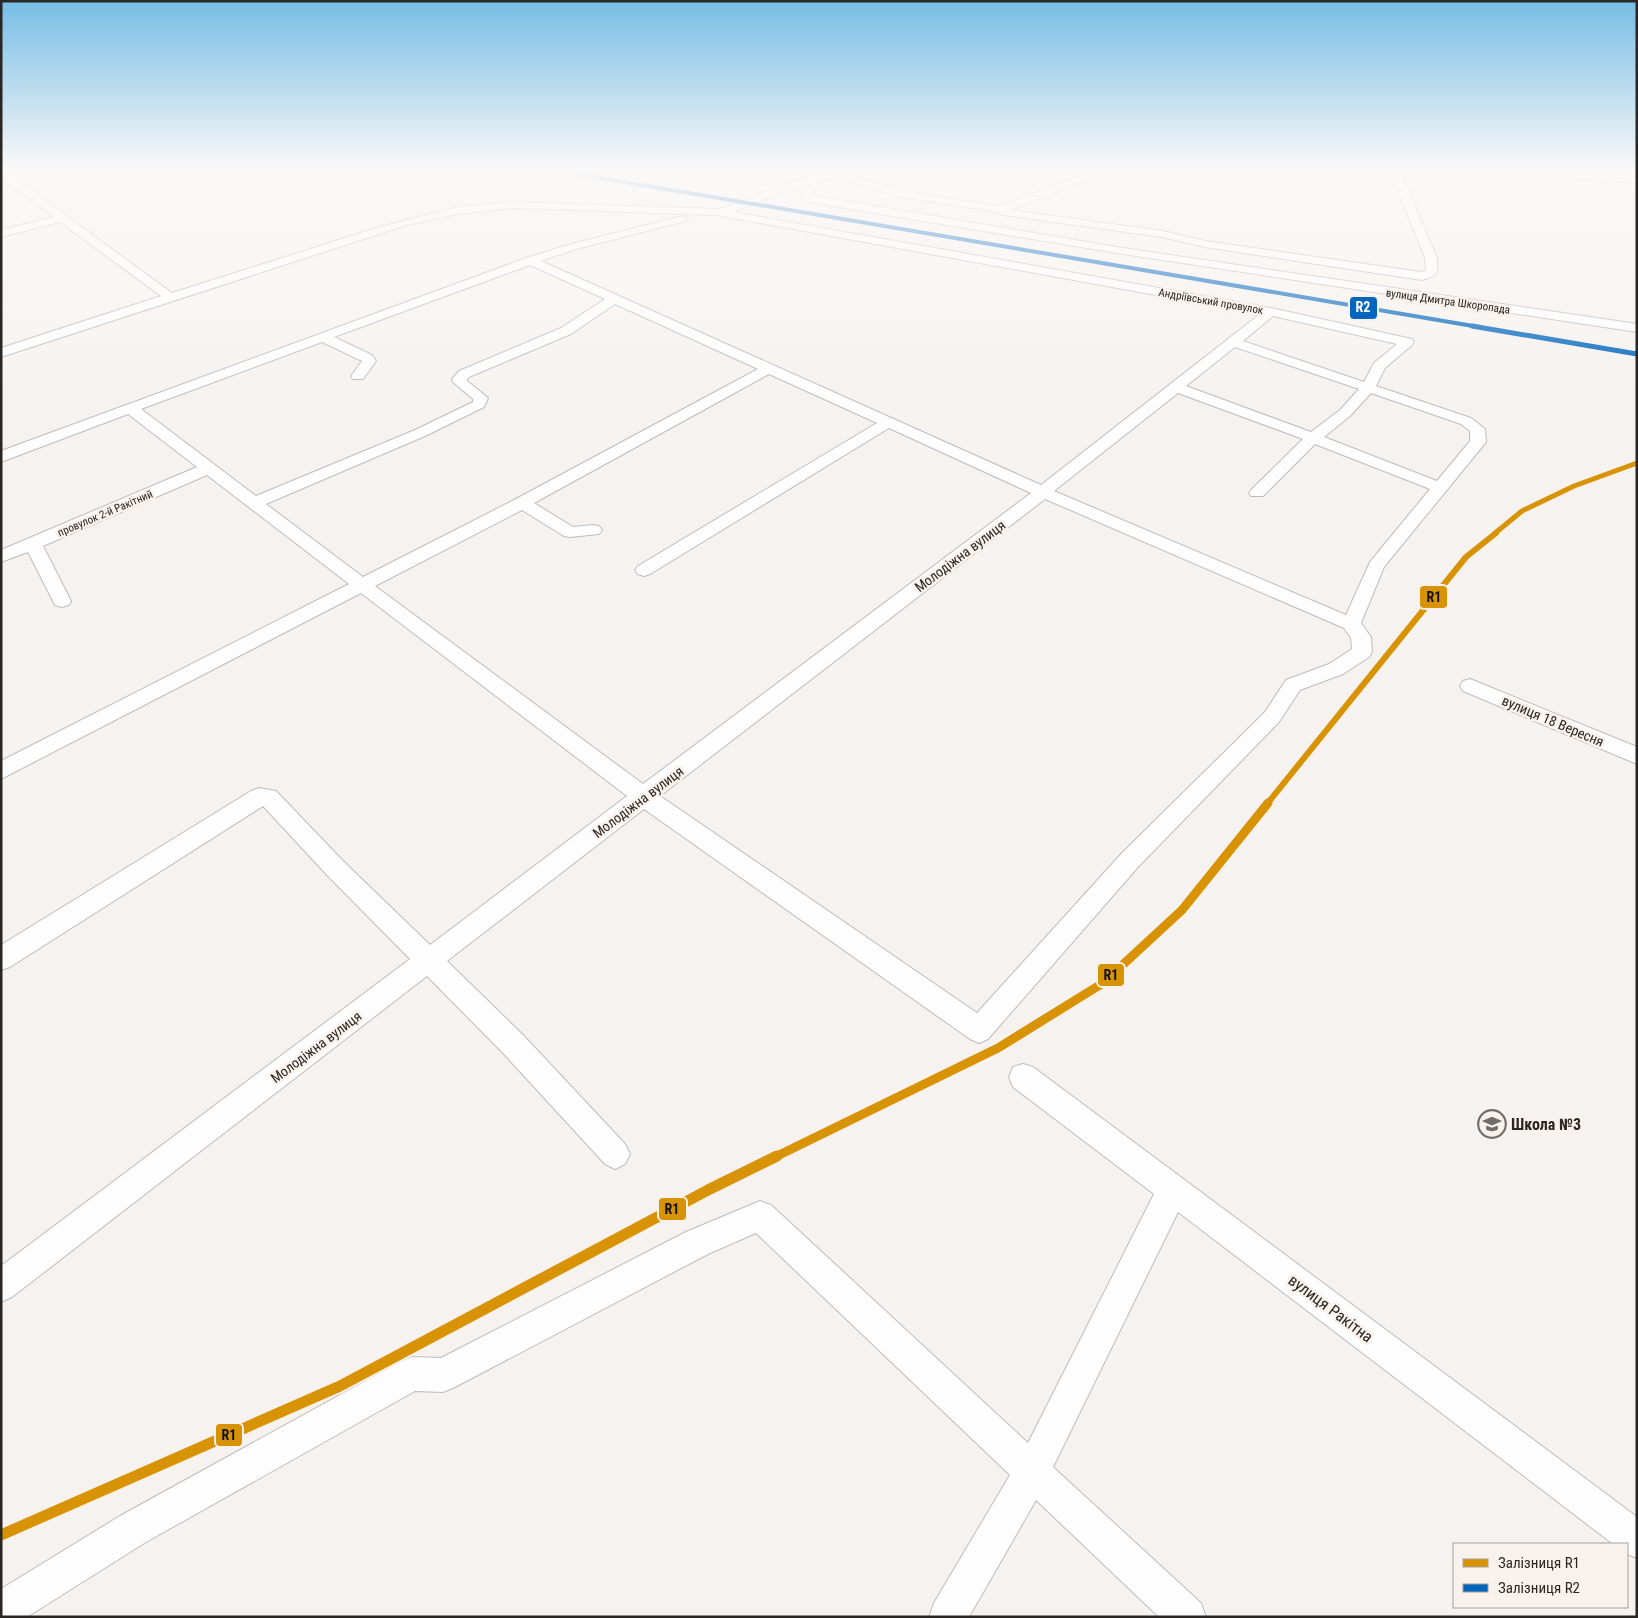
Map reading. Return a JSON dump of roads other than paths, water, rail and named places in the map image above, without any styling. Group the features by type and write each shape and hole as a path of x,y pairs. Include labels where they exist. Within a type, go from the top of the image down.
{"street":[{"path":"97,244 170,297"},
{"path":"1,353 339,244"},
{"path":"1,457 530,261 585,244"},
{"name":"Андріївський провулок","path":"893,244 1271,312 1407,342 1379,366 1367,389"},
{"name":"вулиця Дмитра Шкоропада","path":"1078,244 1637,328"},
{"path":"1203,244 1406,276 1422,276 1432,272 1431,258 1425,244"},
{"path":"130,408 644,797 979,1030 1130,860 1272,717 1293,684 1336,669 1362,652 1361,637 1350,624 1043,492 530,261"},
{"path":"254,503 420,433 479,404 482,398 460,382 459,379 464,374 566,330 585,320 614,299"},
{"name":"Молодіжна вулиця","path":"1,1286 430,961 1043,492 1271,312"},
{"path":"323,337 367,358 369,361 358,376"},
{"path":"1233,342 1466,421 1477,430 1478,442 1376,566 1350,624"},
{"path":"1,771 522,503 769,368"},
{"path":"1176,387 1441,488"},
{"path":"1258,493 1313,438 1346,413 1367,389"},
{"path":"644,570 889,422"},
{"name":"провулок 2-й Ракітний","path":"1,557 209,468"},
{"path":"522,503 570,537 593,530"},
{"path":"34,544 62,601"},
{"name":"вулиця 18 Вересня","path":"1470,686 1637,756"},
{"path":"1,960 259,796 268,796 334,868 513,1044 615,1154"},
{"name":"вулиця Ракітна","path":"1023,1077 1637,1540"},
{"path":"948,1617 1032,1472 1173,1189"},
{"path":"1,1611 133,1529 412,1374 443,1375 697,1243 760,1216 1187,1617"}],"rail line":[{"name":"R2","path":"987,244 1637,354"},
{"name":"R1","path":"1,1535 340,1386 708,1190 998,1048 1103,983 1182,910 1466,557 1522,511 1574,486 1637,463"}],"place":[{"name":"Школа №3","path":"1492,1124"}]}
